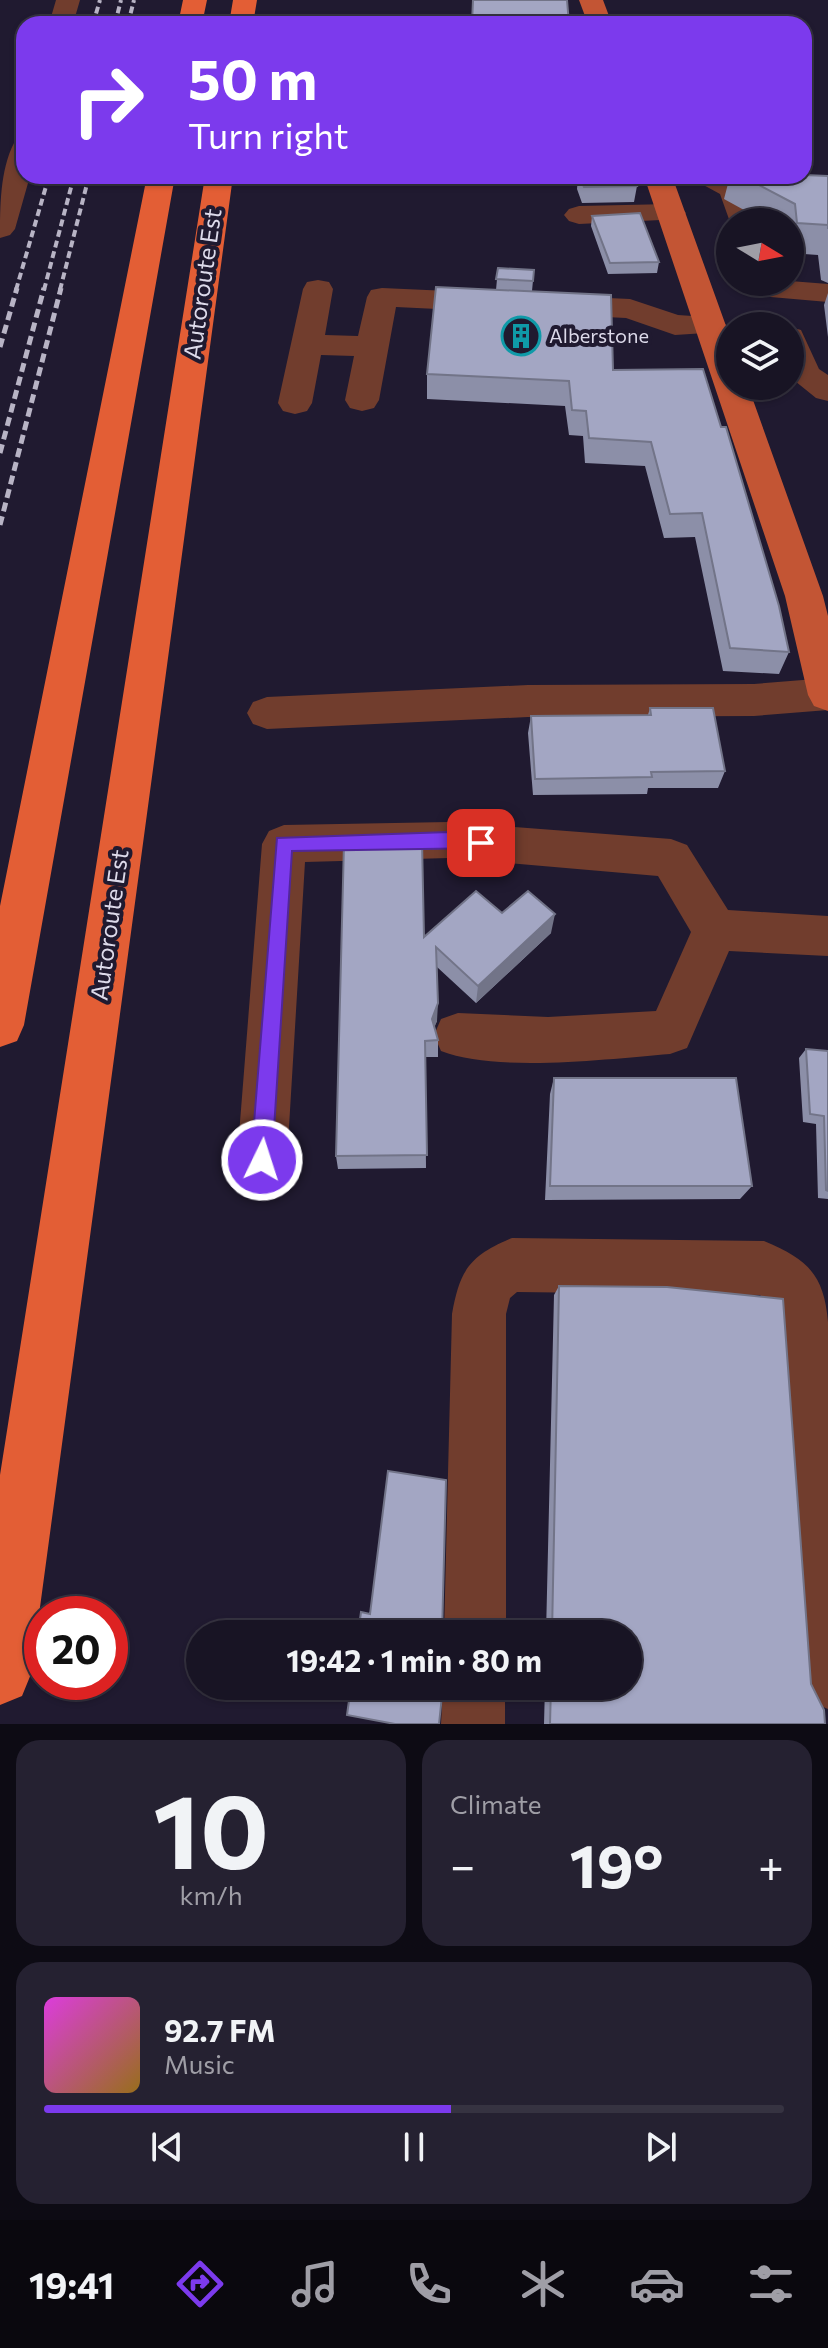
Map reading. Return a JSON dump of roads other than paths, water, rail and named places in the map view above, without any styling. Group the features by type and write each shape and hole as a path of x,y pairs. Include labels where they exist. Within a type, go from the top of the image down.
{"highway":[{"path":"0,1025 159,184"},
{"name":"Autoroute Est","path":"0,1674 218,184"}],"main road":[{"path":"661,184 716,343"},
{"path":"736,400 816,598 828,695"}],"street":[{"path":"0,229 16,176"},
{"path":"733,185 740,208"},
{"path":"579,215 671,213"},
{"path":"295,403 318,289"},
{"path":"804,290 828,293"},
{"path":"362,400 382,297 630,309 675,325 710,325"},
{"path":"307,344 372,347"},
{"path":"804,372 828,390"},
{"path":"267,713 528,701 754,700 828,695"},
{"path":"262,1160 284,844 449,840 671,858 715,930"},
{"path":"715,930 828,936"},
{"path":"458,1035 548,1040 670,1032 715,930"},
{"path":"475,1620 479,1314 484,1284 493,1274 512,1265 764,1268 779,1274 789,1283 799,1300 828,1678"},
{"path":"473,1724 474,1700"}],"railway":[{"path":"95,16 100,0"},
{"path":"117,16 121,0"},
{"path":"130,16 134,0"},
{"path":"16,290 47,184"},
{"path":"44,290 72,184"},
{"path":"60,290 87,184"},
{"path":"0,347 17,288"},
{"path":"0,453 44,288"},
{"path":"0,525 61,288"}],"place":[{"name":"Alberstone","path":"521,336"}]}
